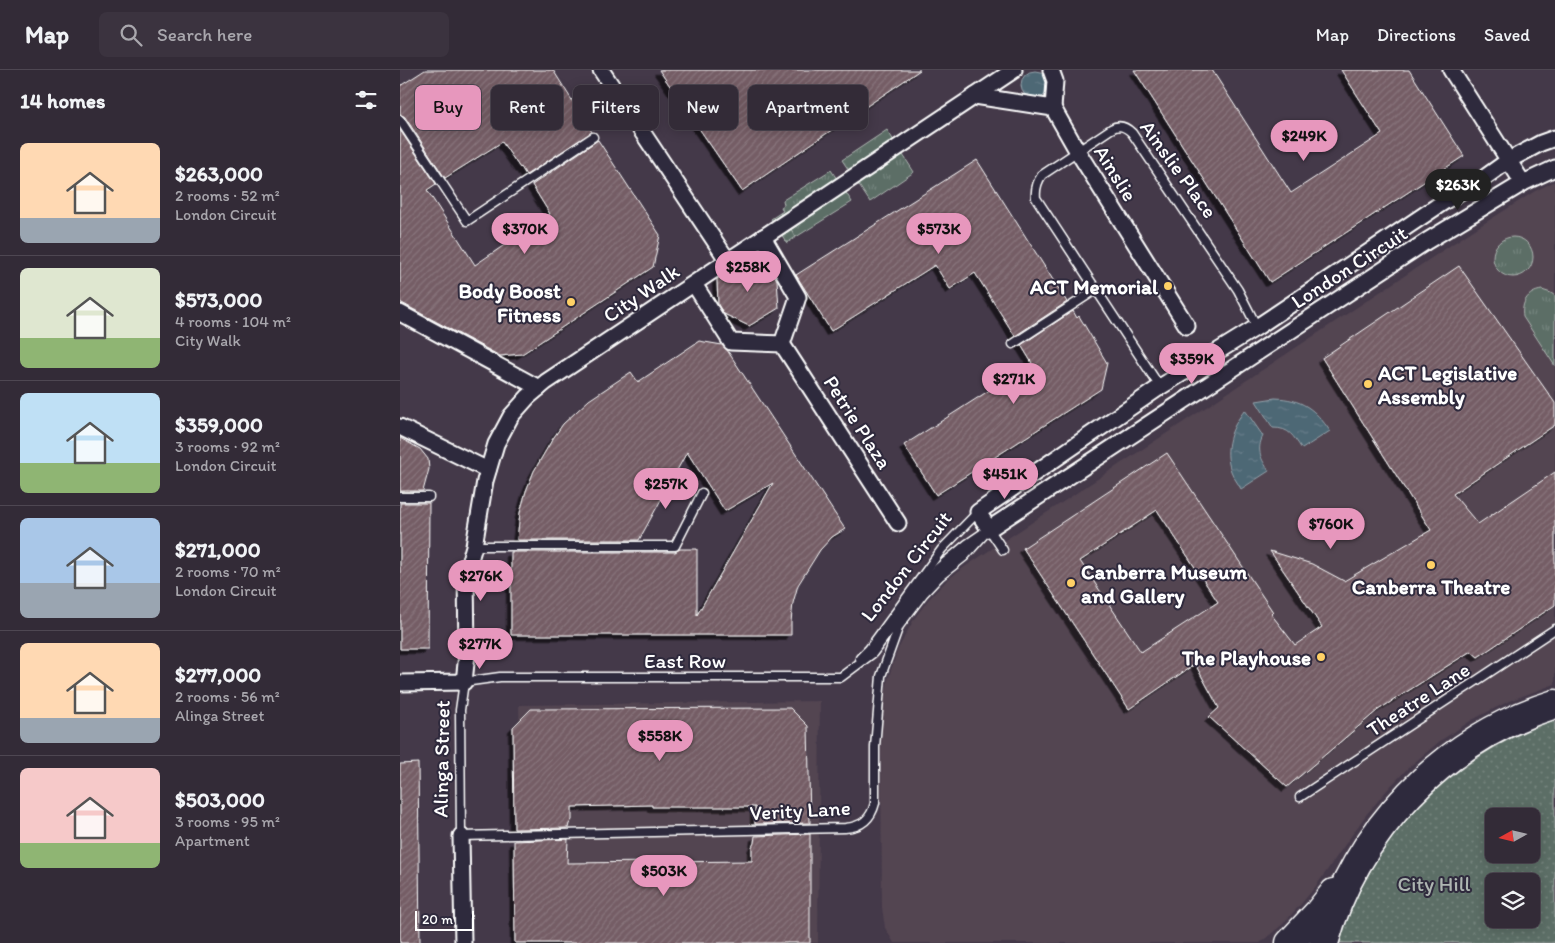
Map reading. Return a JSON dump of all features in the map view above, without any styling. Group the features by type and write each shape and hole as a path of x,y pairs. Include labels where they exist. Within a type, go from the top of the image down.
{"highway":[{"path":"1290,943 1319,912 1364,848 1386,821 1422,782 1467,746 1518,718 1555,704"},
{"path":"1324,943 1338,901 1354,869 1386,821"}],"street":[{"path":"601,70 728,261"},
{"name":"City Walk","path":"474,546 484,481 496,444 511,416 528,397 763,237 1014,70"},
{"path":"975,96 1053,108 1055,81 1051,70"},
{"path":"1451,70 1523,184"},
{"name":"Ainslie","path":"1053,108 1078,152 1187,326"},
{"name":"London Circuit","path":"978,512 1160,387 1258,326 1509,160 1541,143 1555,138"},
{"name":"London Circuit","path":"989,529 1427,241 1523,184 1555,168"},
{"path":"694,284 731,342 782,344 798,297 763,237"},
{"path":"400,313 539,388"},
{"path":"1246,360 1255,341 1258,326"},
{"name":"Petrie Plaza","path":"782,344 898,523"},
{"path":"1160,387 1203,388"},
{"path":"400,427 488,470"},
{"path":"978,512 989,529"},
{"name":"Alinga Street","path":"464,682 467,654 466,574 474,546"},
{"path":"400,683 464,682"},
{"name":"Alinga Street","path":"461,836 463,943"}],"lane":[{"path":"400,120 467,221 594,137"},
{"name":"Ainslie Place","path":"1160,387 1039,204 1035,192 1042,175 1115,126 1128,129 1232,282 1258,326"},
{"path":"1012,344 1096,289"},
{"path":"474,546 675,546 702,492"},
{"path":"400,497 428,497"},
{"name":"London Circuit","path":"840,677 868,649 942,549 978,512"},
{"path":"989,529 1003,550"},
{"name":"London Circuit","path":"840,677 873,653 931,575 947,559 989,529"},
{"name":"Verity Lane","path":"461,836 854,828 862,824 873,812 875,803 875,747 881,676 900,626 923,594 940,576 964,557 989,529"},
{"name":"Theatre Lane","path":"1300,797 1555,629"},
{"name":"East Row","path":"464,682 500,677 840,677"},
{"name":"Alinga Street","path":"461,836 460,710 464,682"}],"shaded area":[{"path":"1555,181 1555,684 1509,701 1472,720 1440,741 1408,768 1366,815 1301,904 1283,924 1260,943 894,943 885,928 882,908 881,744 883,705 888,679 898,649 914,619 928,600 947,580 963,568 1472,231 1535,191"},
{"path":"820,701 818,943 523,943 519,705"}],"green space":[{"path":"887,130 914,172 870,202 842,160"},
{"path":"831,170 852,202 796,237 780,213 783,211 781,207 784,205 783,200"},
{"path":"780,213 796,237 787,243 771,219"},
{"path":"1513,237 1527,243 1533,257 1527,271 1513,277 1499,271 1493,257 1499,243"},
{"path":"1542,290 1555,296 1555,366 1523,317 1523,307 1526,299 1532,293"},
{"name":"City Hill","path":"1555,720 1555,943 1340,943 1353,905 1371,869 1394,836 1420,805 1450,778 1482,755 1518,735"}],"water":[{"path":"1035,71 1045,75 1049,85 1045,95 1035,99 1025,95 1021,85 1025,75"},
{"path":"1275,398 1293,400 1307,407 1319,417 1330,431 1302,449 1287,431 1273,428 1256,401"},
{"path":"1245,410 1263,436 1260,454 1269,471 1241,489 1231,471 1228,447 1232,431"}],"building":[{"path":"425,70 553,70 562,85 491,85 491,130 563,130 563,86 573,102 573,130 591,130 592,132 526,175 502,142 445,178 405,117 400,114 400,86"},
{"path":"659,70 920,70 868,105 868,85 748,85 748,130 832,130 742,191 700,130 738,130 738,85 669,85"},
{"path":"1134,70 1212,70 1291,193 1382,134 1341,70 1409,70 1464,156 1270,282"},
{"path":"400,130 436,184 427,190 475,265 550,214 532,185 598,140 660,235 653,267 522,354 500,356 422,314 400,302"},
{"path":"977,160 1067,302 1015,336 975,273 950,289 935,265 831,331 796,275"},
{"path":"748,259 771,270 777,280 779,308 749,326 724,314 718,305 717,279"},
{"path":"1459,266 1555,403 1555,425 1453,494 1478,524 1555,472 1555,605 1478,657 1471,651 1378,710 1287,787 1209,717 1219,708 1195,664 1129,709 1023,548 1167,453 1273,612 1271,614 1295,645 1322,627 1270,551 1312,564 1344,581 1431,530 1322,358","holes":["1157,510 1218,602 1141,652 1080,561"]},
{"path":"1073,311 1077,318 1079,316 1107,363 1101,389 936,495 904,445 1032,363 1021,345"},
{"path":"699,341 722,345 727,350 845,529 832,537 820,550 798,585 793,603 791,635 511,635 511,552 675,552 680,549 697,549 697,615 773,483 725,511 687,452 639,540 517,540 520,513 526,491 534,471 563,424 589,400 631,372 638,382"},
{"path":"400,438 420,449 428,459 429,469 423,491 400,491"},
{"path":"400,503 429,503 428,649 400,649"},
{"path":"790,708 808,726 810,823 755,824 755,807 652,807 652,805 572,807 572,820 568,828 514,829 513,727 531,709"},
{"path":"418,763 420,943 400,943 400,764"},
{"path":"810,834 810,943 515,943 514,841 568,839 567,863 752,861 752,847 755,836"}],"place":[{"name":"ACT Memorial","path":"1168,286"},
{"name":"Body Boost Fitness","path":"571,302"},
{"name":"ACT Legislative Assembly","path":"1368,384"},
{"name":"Canberra Theatre","path":"1431,565"},
{"name":"Canberra Museum and Gallery","path":"1071,583"},
{"name":"The Playhouse","path":"1321,657"}]}
